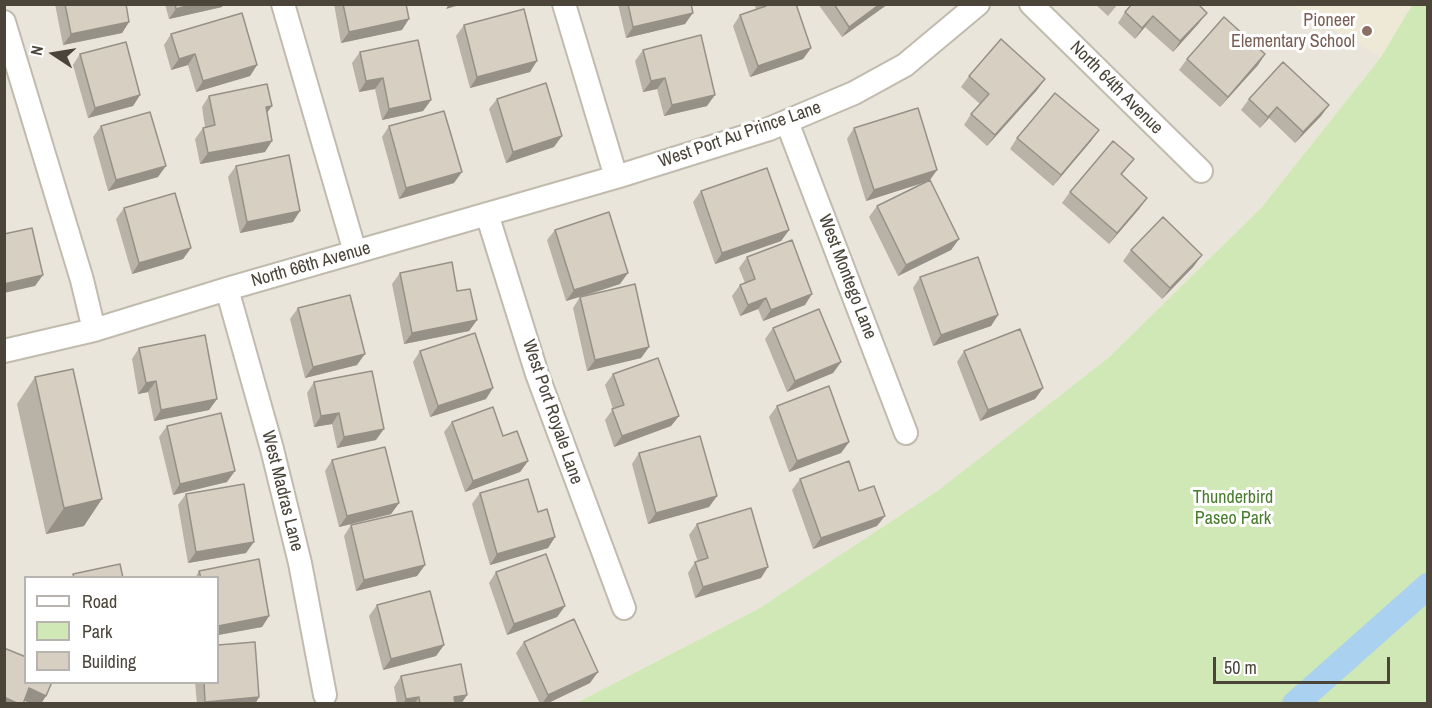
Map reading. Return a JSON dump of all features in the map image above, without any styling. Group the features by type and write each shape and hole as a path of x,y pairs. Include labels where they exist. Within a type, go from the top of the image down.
{"street":[{"path":"283,4 355,252"},
{"path":"564,4 616,177"},
{"name":"West Port Au Prince Lane","path":"616,177 787,122 854,93 905,65 978,4"},
{"name":"North 64th Avenue","path":"1031,4 1201,171"},
{"path":"4,22 10,56 94,330"},
{"name":"West Montego Lane","path":"787,122 906,433"},
{"name":"North 66th Avenue","path":"4,351 94,330 227,289 616,177"},
{"name":"West Port Royale Lane","path":"487,214 537,374 624,608"},
{"name":"West Madras Lane","path":"227,289 272,449 300,563 325,695"}],"shaded area":[{"path":"1292,4 1381,57 1261,208 1108,358 940,490 758,609 576,703 5,704 4,5"},
{"name":"Pioneer Elementary School","path":"1292,5 1412,5 1381,57"}],"green space":[{"name":"Thunderbird Paseo Park","path":"1412,5 1428,5 1427,703 576,703 758,609 939,490 1108,358 1261,208 1381,57"}],"building":[{"path":"65,4 126,4 129,22 71,34"},
{"path":"175,4 193,4 176,9"},
{"path":"343,4 406,4 409,19 349,32"},
{"path":"628,4 691,4 693,13 633,27"},
{"path":"766,4 796,4 811,48 758,66 740,15 766,6"},
{"path":"834,4 880,4 849,27"},
{"path":"1132,4 1198,4 1207,13 1180,41 1153,16 1142,28 1125,12"},
{"path":"524,9 537,61 477,77 464,25"},
{"path":"242,13 257,65 203,81 195,54 179,59 171,34"},
{"path":"1224,17 1265,54 1228,97 1187,59"},
{"path":"701,35 715,95 672,105 665,78 651,81 643,50"},
{"path":"1001,39 1045,79 995,135 971,114 989,94 969,76"},
{"path":"418,40 431,100 389,109 383,78 366,81 360,52"},
{"path":"126,42 140,95 95,108 80,54"},
{"path":"1283,62 1329,105 1303,132 1277,107 1268,117 1249,99"},
{"path":"546,83 562,136 513,152 497,99"},
{"path":"267,84 272,106 266,107 272,141 208,153 203,128 215,125 209,96"},
{"path":"1055,93 1099,130 1061,175 1017,138"},
{"path":"918,108 937,170 874,190 854,128"},
{"path":"444,111 462,172 406,188 389,126"},
{"path":"150,112 166,166 116,180 101,126"},
{"path":"1113,141 1134,159 1121,174 1147,198 1117,233 1070,192"},
{"path":"289,155 300,211 247,222 236,166"},
{"path":"767,168 789,230 722,253 701,191"},
{"path":"930,180 959,239 906,265 877,206"},
{"path":"175,193 191,248 139,263 124,208"},
{"path":"609,212 628,273 574,290 555,230"},
{"path":"1163,217 1202,255 1170,288 1131,250"},
{"path":"32,228 43,275 4,284 4,234"},
{"path":"792,240 812,294 771,310 766,298 748,305 740,285 755,279 747,257"},
{"path":"978,257 998,315 941,335 920,277"},
{"path":"452,262 457,291 470,289 477,320 412,333 400,273"},
{"path":"635,284 649,347 595,360 580,297"},
{"path":"350,295 365,354 313,367 298,308"},
{"path":"819,309 841,362 795,381 773,328"},
{"path":"1020,329 1043,388 988,410 964,351"},
{"path":"475,333 493,388 438,406 420,351"},
{"path":"205,335 217,399 161,410 156,381 146,383 139,348"},
{"path":"658,358 679,416 622,436 612,409 624,405 613,374"},
{"path":"73,369 102,499 64,508 35,377"},
{"path":"372,371 384,429 344,437 339,413 321,416 314,382"},
{"path":"829,386 849,442 797,461 777,406"},
{"path":"493,407 503,436 517,431 528,461 473,481 452,422"},
{"path":"221,413 235,471 180,484 167,426"},
{"path":"700,436 717,496 656,513 639,453"},
{"path":"385,447 399,503 347,516 332,460"},
{"path":"849,461 859,491 874,486 885,516 821,538 800,479"},
{"path":"528,479 538,512 547,509 555,537 497,554 480,493"},
{"path":"244,484 254,542 196,552 186,494"},
{"path":"751,508 768,567 703,587 695,562 708,558 697,524"},
{"path":"412,511 425,565 364,580 351,525"},
{"path":"546,554 565,606 514,624 496,572"},
{"path":"259,559 269,616 219,626 219,576 200,576 199,571"},
{"path":"120,564 123,576 74,576 73,574"},
{"path":"430,591 444,645 391,659 377,605"},
{"path":"574,619 598,672 548,695 524,642"},
{"path":"255,642 259,697 205,702 204,684 219,684 219,645"},
{"path":"4,648 24,656 24,684 51,684 46,696 29,688 23,704 4,697"},
{"path":"461,664 467,695 454,697 455,704 420,704 419,697 406,699 401,676"}],"waterway":[{"path":"1295,704 1428,586"}],"place":[{"name":"Pioneer Elementary School","path":"1367,31"}]}
